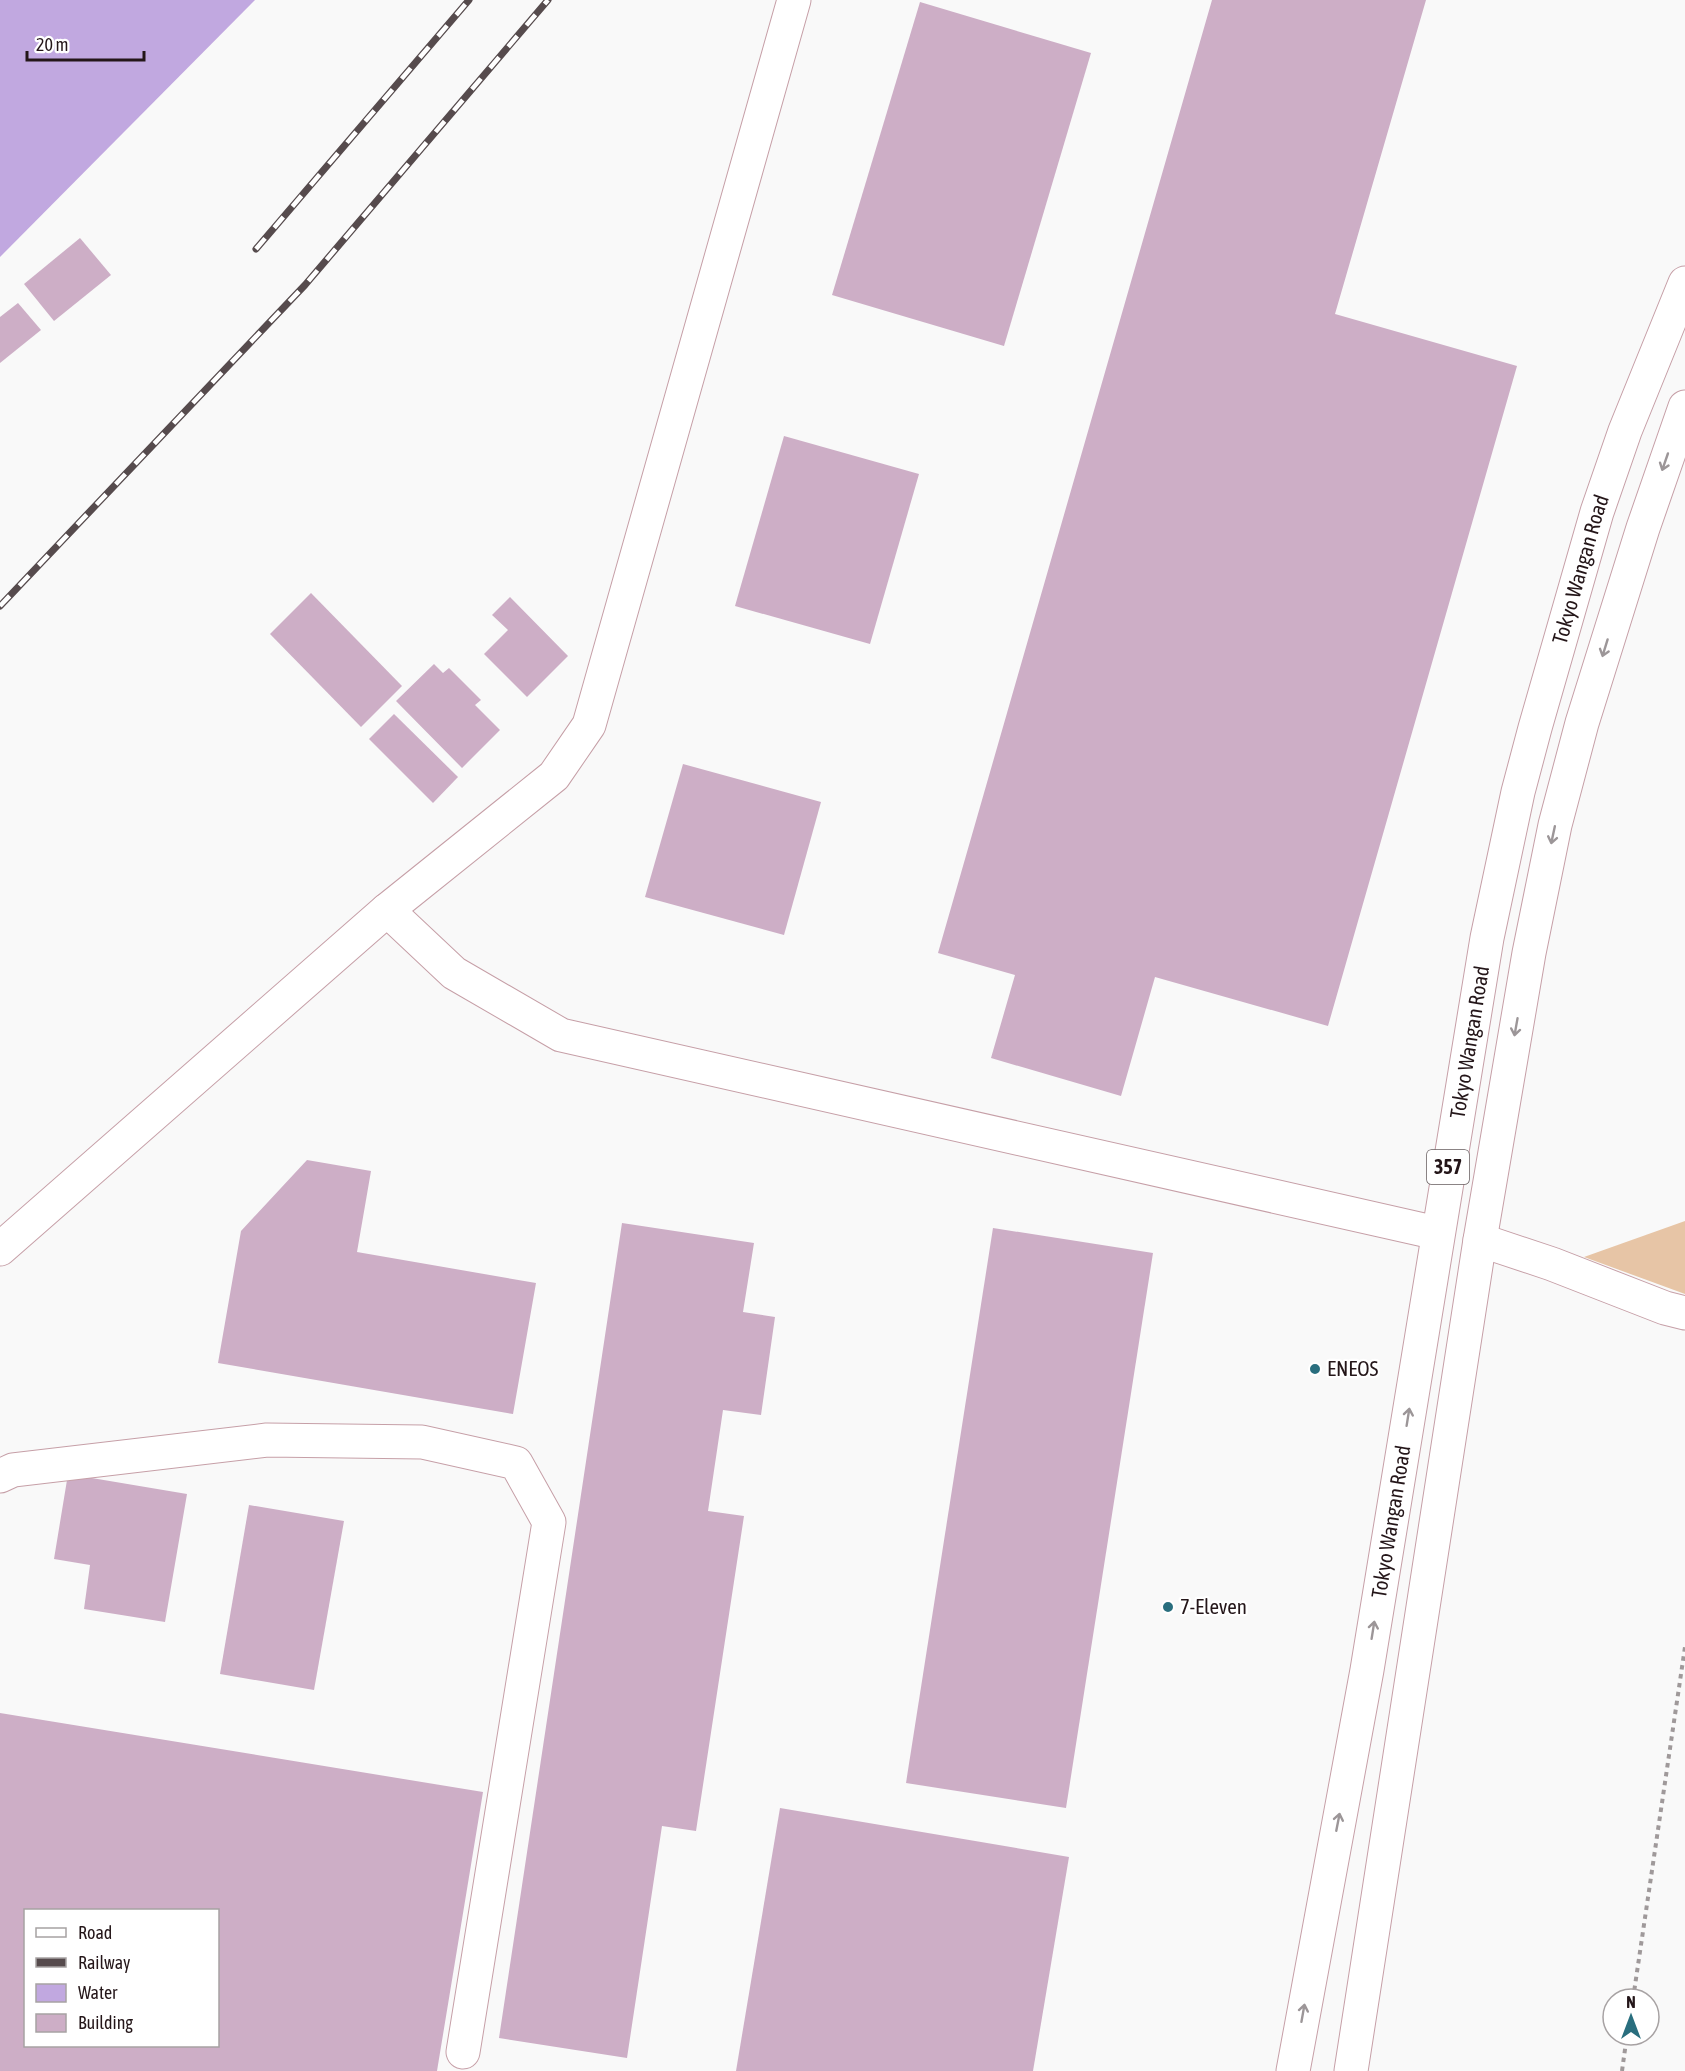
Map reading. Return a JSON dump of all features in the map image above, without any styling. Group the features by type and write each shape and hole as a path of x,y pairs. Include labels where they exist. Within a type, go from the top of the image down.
{"main road":[{"path":"0,1249 387,910 554,776 589,725 794,0"},
{"name":"Tokyo Wangan Road","path":"1293,2071 1367,1670 1487,938 1518,792 1598,512 1625,431 1685,283"},
{"name":"Tokyo Wangan Road","path":"1351,2071 1480,1240 1529,953 1556,825 1589,700 1643,528 1685,407"},
{"path":"387,910 454,973 561,1035 1437,1233"},
{"path":"1480,1240 1552,1264 1665,1308 1685,1312"},
{"path":"0,1476 13,1470 267,1440 422,1442 516,1463 549,1522 463,2052"}],"path":[{"path":"1635,1987 1685,1647"},
{"path":"1622,2071 1626,2047"}],"shaded area":[{"path":"1685,1221 1685,1294 1584,1257"}],"water":[{"path":"0,0 255,0 0,257"}],"building":[{"path":"1212,0 1426,0 1335,314 1517,366 1328,1026 1155,977 1121,1096 991,1058 1015,975 938,953"},
{"path":"920,2 1091,53 1004,346 832,295"},
{"path":"80,238 111,275 54,321 24,284"},
{"path":"18,303 41,330 0,363 0,317"},
{"path":"784,436 919,474 870,644 735,606"},
{"path":"311,593 402,686 361,727 270,634"},
{"path":"510,597 568,656 527,697 484,654 508,630 492,615"},
{"path":"434,664 443,673 449,668 481,700 475,705 500,730 462,768 396,701"},
{"path":"394,714 458,777 433,803 369,739"},
{"path":"683,764 821,802 784,935 645,897"},
{"path":"307,1160 371,1171 357,1252 536,1283 513,1414 218,1363 241,1231"},
{"path":"622,1223 754,1243 743,1312 775,1317 761,1415 723,1410 708,1511 744,1516 696,1831 662,1826 627,2058 499,2038"},
{"path":"993,1228 1153,1253 1066,1808 906,1783"},
{"path":"68,1474 187,1494 165,1622 84,1609 90,1565 54,1559"},
{"path":"249,1505 344,1521 314,1690 220,1674"},
{"path":"0,1713 483,1792 437,2071 0,2071"},
{"path":"780,1808 1069,1857 1033,2071 736,2071"}],"railway":[{"path":"256,249 469,0"},
{"path":"0,606 305,285 548,0"}],"place":[{"name":"ENEOS","path":"1315,1369"},
{"name":"7-Eleven","path":"1168,1607"}]}
